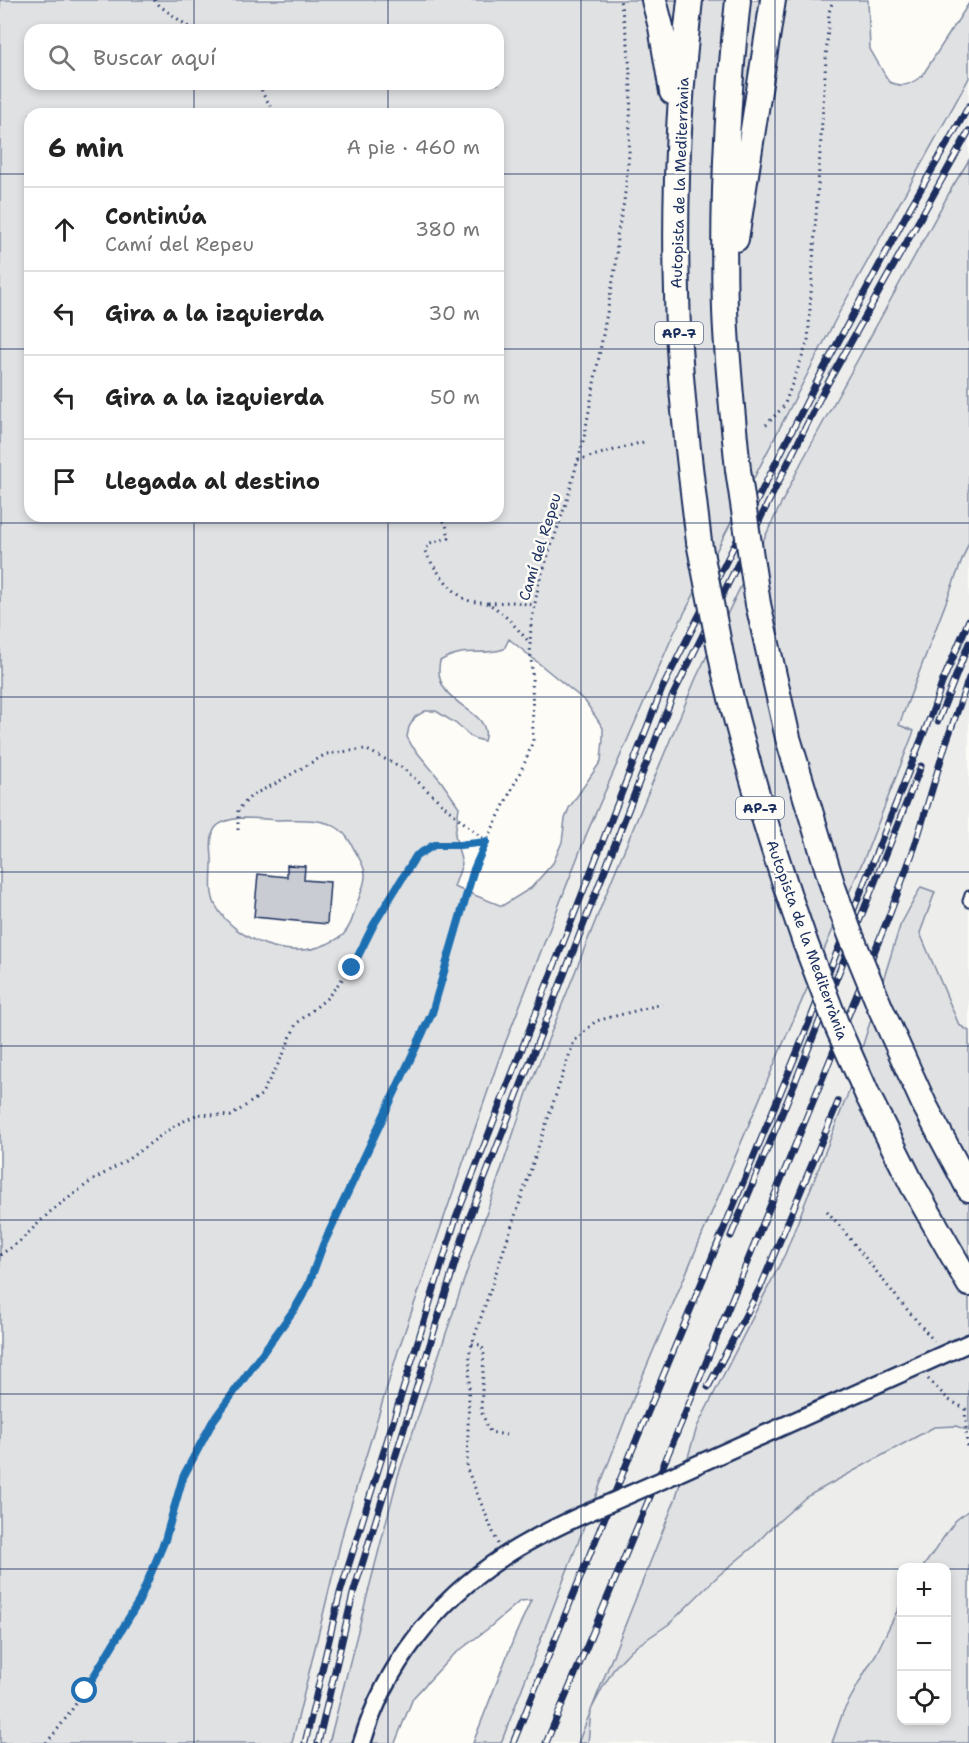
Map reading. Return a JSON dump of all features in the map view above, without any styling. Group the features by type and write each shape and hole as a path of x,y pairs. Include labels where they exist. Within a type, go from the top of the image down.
{"highway":[{"path":"654,0 662,27 680,124"},
{"name":"Autopista de la Mediterrània","path":"690,0 680,124 676,208 676,293 687,442 699,542 724,670 755,793 780,874 837,1026 868,1096 912,1184 969,1284"},
{"name":"AP-7","path":"738,0 729,79 725,158 723,235 725,312 738,470 758,604 788,738 833,887 880,1007 924,1104 969,1189"},
{"path":"725,312 773,0"}],"street":[{"path":"362,1743 376,1704 406,1650 422,1629 461,1588 503,1556 580,1516 969,1343"}],"lane":[{"path":"969,895 967,901 969,903"}],"path":[{"path":"154,0 185,24"},
{"name":"Camí del Repeu","path":"46,1743 61,1727 135,1610 161,1550 183,1477 213,1421 296,1307 308,1286 323,1245 432,1013 474,869 533,741 531,625 539,582 560,521 584,438 616,264 617,236 624,202 629,154 631,90 630,65 620,0"},
{"path":"766,425 784,406 808,341 829,12 833,0"},
{"path":"261,90 262,97 273,108"},
{"path":"578,460 647,441"},
{"path":"444,522 449,538 430,543 425,551 430,564 442,577 466,599 488,603 512,602 535,605"},
{"path":"488,603 510,621 530,643"},
{"path":"238,830 238,810 252,795 326,754 365,749 403,768 486,842"},
{"path":"0,1255 19,1242 51,1211 90,1182 127,1160 174,1126 198,1114 231,1116 261,1095 282,1057 296,1024 327,998 352,968 374,924 416,856 434,845 486,842"},
{"path":"503,1556 467,1469 470,1350 574,1041 596,1022 662,1004"},
{"path":"826,1211 898,1300 945,1353"},
{"path":"472,1344 481,1345 484,1351 481,1411 490,1432 506,1434"},
{"path":"920,1365 925,1376 949,1400 967,1410 967,1448"}],"shaded area":[{"path":"0,0 868,0 870,49 889,82 899,85 910,83 922,76 969,3 969,78 841,309 673,635 587,833 499,1059 398,1351 344,1528 292,1743 0,1743","holes":["509,639 585,701 603,728 603,739 601,761 569,808 562,842 553,863 531,888 502,906 454,887 462,864 455,835 459,807 407,737 409,727 415,717 425,711 436,711 473,738 484,741 485,732 482,723 449,695 443,686 439,675 440,661 457,654 504,649","241,818 317,821 333,825 344,834 362,863 365,876 353,917 343,935 313,949 281,949 250,938 225,918 216,906 212,894 211,840 215,828 219,825"]},
{"path":"969,78 969,160 801,463 696,678 340,1697 329,1743 292,1743 344,1528 398,1351 499,1059 587,833 673,635 841,309"},
{"path":"969,160 969,542 899,725 914,731 866,854 635,1394 501,1743 473,1743 531,1600 520,1601 451,1657 413,1698 395,1743 329,1743 398,1476 527,1093 612,879 696,678 801,463"},
{"path":"969,542 969,1031 959,1025 920,932 935,892 847,1096 785,1254 697,1427 675,1500 595,1703 615,1667 631,1650 651,1637 806,1497 914,1437 935,1427 956,1426 969,1431 969,1510 955,1521 926,1563 897,1563 897,1611 832,1743 588,1743 590,1712 578,1743 501,1743 635,1394 866,854 914,732 899,726"},
{"path":"921,887 935,892 920,933 959,1025 969,1031 969,1431 956,1426 934,1427 806,1497 753,1547 718,1576 669,1624 631,1650 615,1667 592,1709 675,1500 697,1427 785,1254 847,1096 900,926"},
{"path":"969,1510 969,1743 832,1743 843,1712 897,1611 897,1725 951,1725 951,1563 926,1563 955,1521"},
{"path":"591,1711 588,1743 578,1743"}],"building":[{"path":"287,865 305,866 304,880 330,882 327,924 254,917 258,874 287,877"}],"railway":[{"path":"305,1743 340,1593 456,1218 662,689 815,385 911,206 969,106"},
{"path":"318,1743 353,1594 468,1221 673,695 824,390 969,131"},
{"path":"513,1743 798,1050 942,683 969,620"},
{"path":"938,721 969,643"},
{"path":"546,1743 682,1421 889,916 915,846 946,743 969,678"},
{"path":"731,1236 921,766"},
{"path":"708,1387 761,1286 838,1102"}],"route":[{"path":"85,1691 139,1601 165,1540 183,1477 213,1421 296,1307 308,1286 323,1245 432,1013 474,869 486,842 434,845 416,856 374,924 352,968"}]}
